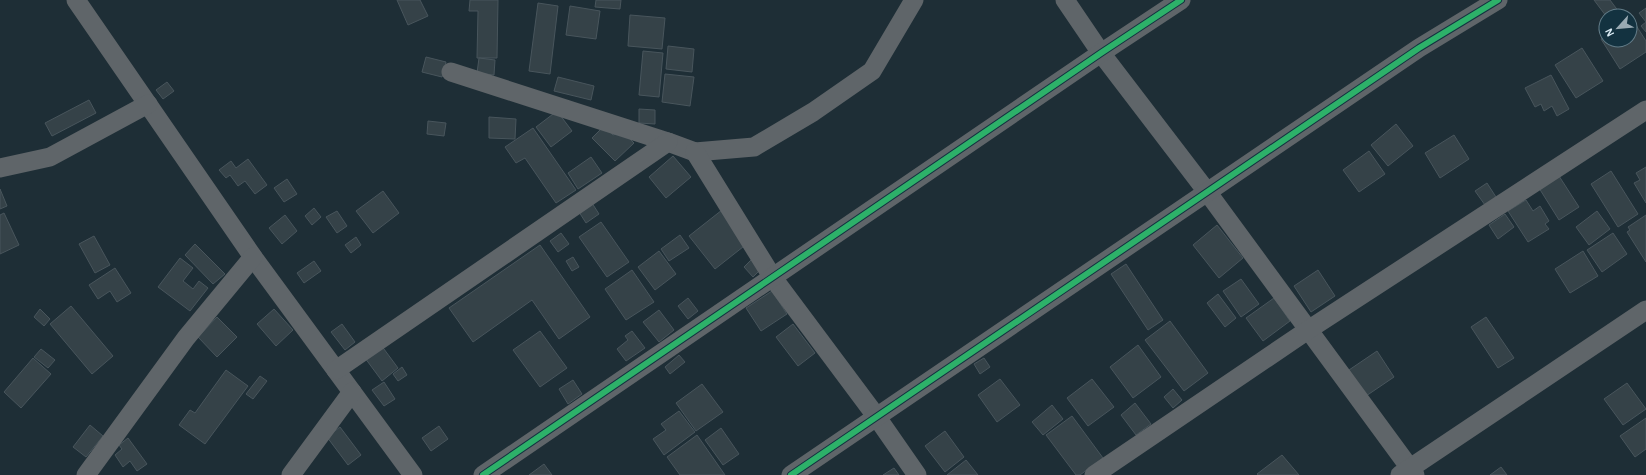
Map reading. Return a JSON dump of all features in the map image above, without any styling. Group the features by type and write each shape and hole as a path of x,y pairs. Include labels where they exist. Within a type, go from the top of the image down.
{"street":[{"path":"76,0 253,257 413,475"},
{"path":"451,72 695,152 754,146 813,112 872,71 914,0"},
{"path":"1065,0 1101,52 1208,193 1308,330 1409,473 1646,310"},
{"path":"483,475 773,278 1101,52 1181,0"},
{"path":"791,475 876,416 1208,193 1419,48 1498,0"},
{"path":"0,168 50,157 148,104"},
{"path":"1094,475 1308,330 1646,110"},
{"path":"336,370 668,142"},
{"path":"695,152 773,278 876,416 916,475"},
{"path":"86,475 186,338 253,257"},
{"path":"291,475 352,392"}],"building":[{"path":"397,0 420,0 428,16 408,25"},
{"path":"470,0 498,0 497,58 477,58 478,11 469,11"},
{"path":"596,0 621,0 620,9 595,7"},
{"path":"1594,0 1610,0 1616,8 1600,8"},
{"path":"538,3 558,6 550,74 529,71"},
{"path":"570,6 600,11 596,39 566,35"},
{"path":"1646,8 1646,22 1639,13"},
{"path":"630,15 665,18 662,49 628,46"},
{"path":"1646,22 1646,32 1641,26"},
{"path":"1638,28 1646,41 1646,52 1620,69 1607,48 1638,48"},
{"path":"668,46 694,49 692,72 666,69"},
{"path":"1582,48 1603,81 1576,98 1555,65"},
{"path":"643,51 663,53 659,97 639,95"},
{"path":"426,57 446,62 442,77 422,72"},
{"path":"479,58 495,60 494,75 477,73"},
{"path":"665,74 694,77 690,106 662,102"},
{"path":"1551,75 1569,109 1557,116 1552,106 1544,111 1541,104 1535,107 1525,88"},
{"path":"558,77 594,86 591,100 554,91"},
{"path":"167,82 174,91 163,99 156,90"},
{"path":"89,100 96,113 52,136 45,123"},
{"path":"639,109 655,110 655,124 639,123"},
{"path":"557,111 572,131 551,147 536,127"},
{"path":"489,117 516,119 515,139 489,138"},
{"path":"428,121 446,123 444,136 427,134"},
{"path":"1396,124 1413,146 1388,166 1371,145"},
{"path":"604,126 613,135 622,131 634,143 615,161 592,138"},
{"path":"533,128 576,190 556,203 525,158 516,163 505,147"},
{"path":"1454,135 1469,159 1440,178 1425,153"},
{"path":"1369,151 1385,174 1359,192 1343,170"},
{"path":"673,156 691,177 666,198 649,177"},
{"path":"591,157 602,173 578,189 568,173"},
{"path":"248,159 267,185 255,194 245,181 238,186 230,175 226,178 219,170 231,161 236,168"},
{"path":"1646,167 1646,203 1634,183 1640,180 1636,173"},
{"path":"1611,171 1638,214 1618,227 1591,184"},
{"path":"1559,176 1579,207 1559,220 1539,188"},
{"path":"287,179 297,194 284,202 274,188"},
{"path":"1487,183 1496,197 1485,205 1475,191"},
{"path":"0,189 7,206 0,209"},
{"path":"383,191 399,213 373,233 356,211"},
{"path":"1526,200 1533,211 1540,206 1549,221 1545,224 1549,229 1528,242 1508,211"},
{"path":"592,203 599,214 586,223 579,212"},
{"path":"314,208 321,217 312,225 305,216"},
{"path":"722,210 748,243 715,269 689,236"},
{"path":"337,211 347,226 337,233 326,217"},
{"path":"1597,211 1610,229 1589,245 1576,227"},
{"path":"4,213 19,245 0,254 0,215"},
{"path":"1505,214 1514,227 1498,239 1489,225"},
{"path":"285,215 297,231 282,244 269,228"},
{"path":"1646,215 1646,262 1627,232 1630,230 1628,227"},
{"path":"601,222 629,262 607,277 579,237"},
{"path":"1217,225 1243,258 1219,278 1193,245"},
{"path":"561,233 569,244 558,252 550,241"},
{"path":"1613,233 1627,254 1602,272 1587,250"},
{"path":"680,235 689,248 669,261 661,249"},
{"path":"94,236 110,265 95,273 79,244"},
{"path":"356,237 361,245 351,253 345,245"},
{"path":"195,244 225,274 213,284 185,255"},
{"path":"540,245 590,317 559,339 532,300 473,342 449,308"},
{"path":"659,251 676,274 655,290 638,267"},
{"path":"1583,251 1598,276 1570,293 1555,269"},
{"path":"573,257 579,267 572,271 566,261"},
{"path":"180,258 193,268 183,281 193,289 199,281 208,288 190,311 158,287"},
{"path":"753,258 762,268 753,277 744,267"},
{"path":"314,261 321,271 304,283 297,273"},
{"path":"1126,264 1163,320 1148,330 1111,274"},
{"path":"115,268 131,293 117,302 110,291 98,299 89,285"},
{"path":"632,270 654,302 626,320 605,289"},
{"path":"1318,270 1335,296 1311,312 1294,286"},
{"path":"1241,279 1259,304 1241,317 1223,291"},
{"path":"772,291 787,314 761,331 746,308"},
{"path":"1218,294 1236,318 1225,327 1207,303"},
{"path":"688,298 698,311 688,319 678,306"},
{"path":"1274,298 1290,321 1263,341 1246,318"},
{"path":"71,306 113,356 92,374 50,324"},
{"path":"40,309 50,319 44,326 34,317"},
{"path":"274,309 293,330 276,346 257,324"},
{"path":"659,310 674,330 659,342 643,322"},
{"path":"217,317 237,337 217,357 198,337"},
{"path":"1486,317 1514,358 1498,368 1471,327"},
{"path":"1170,321 1208,373 1184,391 1145,340"},
{"path":"342,324 355,342 345,350 331,332"},
{"path":"793,324 815,353 798,366 776,337"},
{"path":"540,331 567,368 540,387 513,350"},
{"path":"632,331 645,348 626,361 617,349 628,340 625,336"},
{"path":"381,345 398,368 382,381 365,358"},
{"path":"1138,345 1161,377 1133,398 1110,367"},
{"path":"41,349 55,360 48,368 34,357"},
{"path":"1377,351 1394,377 1366,396 1349,370"},
{"path":"679,355 685,362 670,374 665,367"},
{"path":"33,358 51,374 21,408 4,392"},
{"path":"984,358 990,367 980,374 974,364"},
{"path":"402,367 407,375 398,381 393,374"},
{"path":"226,370 248,386 205,444 179,425 190,410 195,413"},
{"path":"260,376 267,381 253,399 246,394"},
{"path":"1000,379 1020,405 997,422 978,395"},
{"path":"1092,379 1114,407 1088,426 1067,398"},
{"path":"573,380 582,394 568,404 559,389"},
{"path":"384,382 395,399 384,406 372,390"},
{"path":"1627,383 1646,409 1623,425 1604,399"},
{"path":"702,384 723,412 696,431 676,403"},
{"path":"1173,389 1182,400 1173,408 1164,397"},
{"path":"1135,403 1151,424 1136,435 1121,415"},
{"path":"1052,405 1063,419 1043,435 1032,422"},
{"path":"679,411 695,432 664,455 653,439 666,430 661,424"},
{"path":"1072,416 1103,458 1080,475 1076,475 1046,435"},
{"path":"1646,418 1646,449 1635,457 1620,436"},
{"path":"90,425 103,436 86,457 73,447"},
{"path":"439,426 448,439 431,451 422,438"},
{"path":"340,427 361,455 348,465 327,437"},
{"path":"721,428 739,454 723,465 705,440"},
{"path":"945,431 964,457 945,472 925,446"},
{"path":"697,435 725,475 680,475 667,457"},
{"path":"128,438 147,464 137,471 130,461 123,467 115,455 122,449 119,445"},
{"path":"1282,455 1299,475 1257,474"},
{"path":"966,460 978,475 947,475"},
{"path":"544,464 552,475 529,475"},
{"path":"1501,467 1507,475 1490,475"},
{"path":"894,468 899,475 883,475"}],"cycle path":[{"path":"483,475 1181,0"},
{"path":"791,475 1419,48 1498,0"}]}
